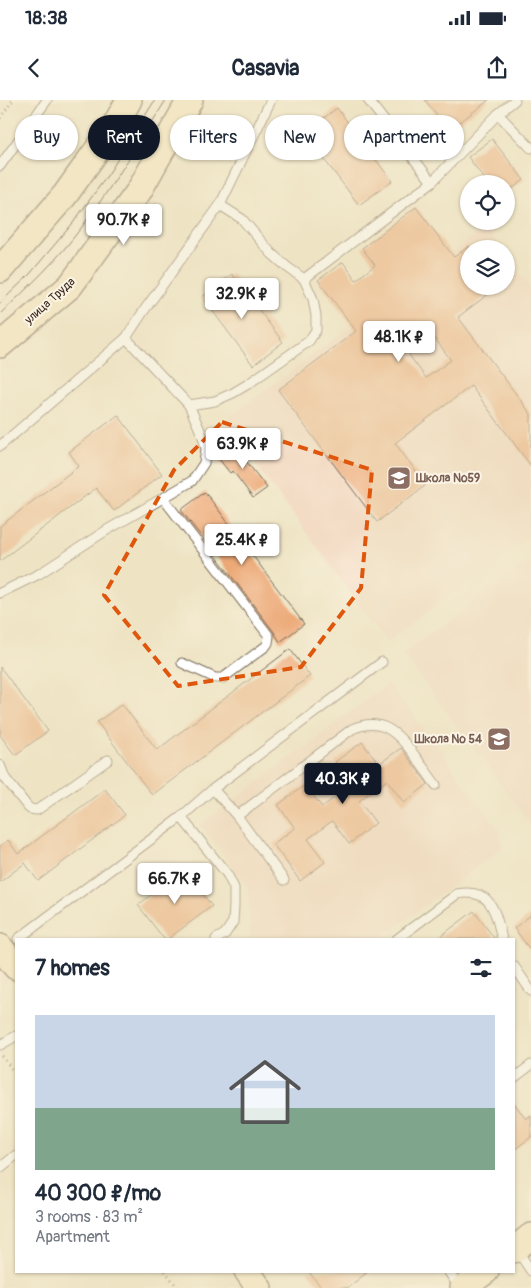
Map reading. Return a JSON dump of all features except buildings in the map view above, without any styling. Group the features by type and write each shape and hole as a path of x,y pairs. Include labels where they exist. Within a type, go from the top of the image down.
{"main road":[{"path":"0,270 65,195 115,125 128,100"},
{"name":"улица Труда","path":"0,345 70,286 139,190 190,100"},
{"path":"248,1273 259,1288"},
{"path":"461,1288 483,1273"}],"lane":[{"path":"0,166 47,100"},
{"path":"0,446 126,338 220,205 271,100"},
{"path":"370,100 432,182"},
{"path":"304,279 432,182 498,114 515,100"},
{"path":"498,114 531,148"},
{"path":"189,405 215,401 233,393 309,340 316,330 313,299 304,279 286,268 242,219 220,205"},
{"path":"0,594 39,574 107,530 192,481 204,463 206,449 203,437 189,405 126,338"},
{"path":"163,498 269,636 266,646 223,678 216,678 182,663"},
{"path":"25,938 213,790 382,662"},
{"path":"237,816 352,728 360,725 371,724 394,732 436,785"},
{"path":"0,765 5,778 27,806 30,809 37,810 108,760"},
{"path":"213,790 237,816 284,880"},
{"path":"181,817 227,874 234,888 233,922 224,934 218,938"},
{"path":"398,938 457,894 467,892 483,896 488,901 496,916 502,938"},
{"path":"515,967 531,991"},
{"path":"0,1045 15,1037"},
{"path":"515,1077 531,1065"},
{"path":"0,1168 15,1156"},
{"path":"520,1245 531,1271"},
{"path":"450,1273 461,1288"}],"path":[{"path":"0,118 13,100"},
{"path":"0,1054 15,1074"},
{"path":"167,1273 178,1288"}],"highlighted area":[{"path":"222,422 372,470 361,588 301,667 178,686 104,595 174,470"}],"shaded area":[{"name":"Школа №59","path":"482,230 488,230 495,240 468,240"},
{"name":"Школа №59","path":"460,246 460,295 515,295 515,267 531,288 531,535 387,642 224,421"},
{"name":"Школа № 54","path":"531,560 531,824 403,654"},
{"path":"389,683 500,832 502,848 381,938 249,938 251,936 248,887 201,825"}],"tram line":[{"path":"0,303 29,275 73,223 109,173 155,100"},
{"path":"0,314 63,251 114,181 166,100"}],"place":[{"name":"Школа №59","path":"399,478"},
{"name":"Школа № 54","path":"499,739"}]}
